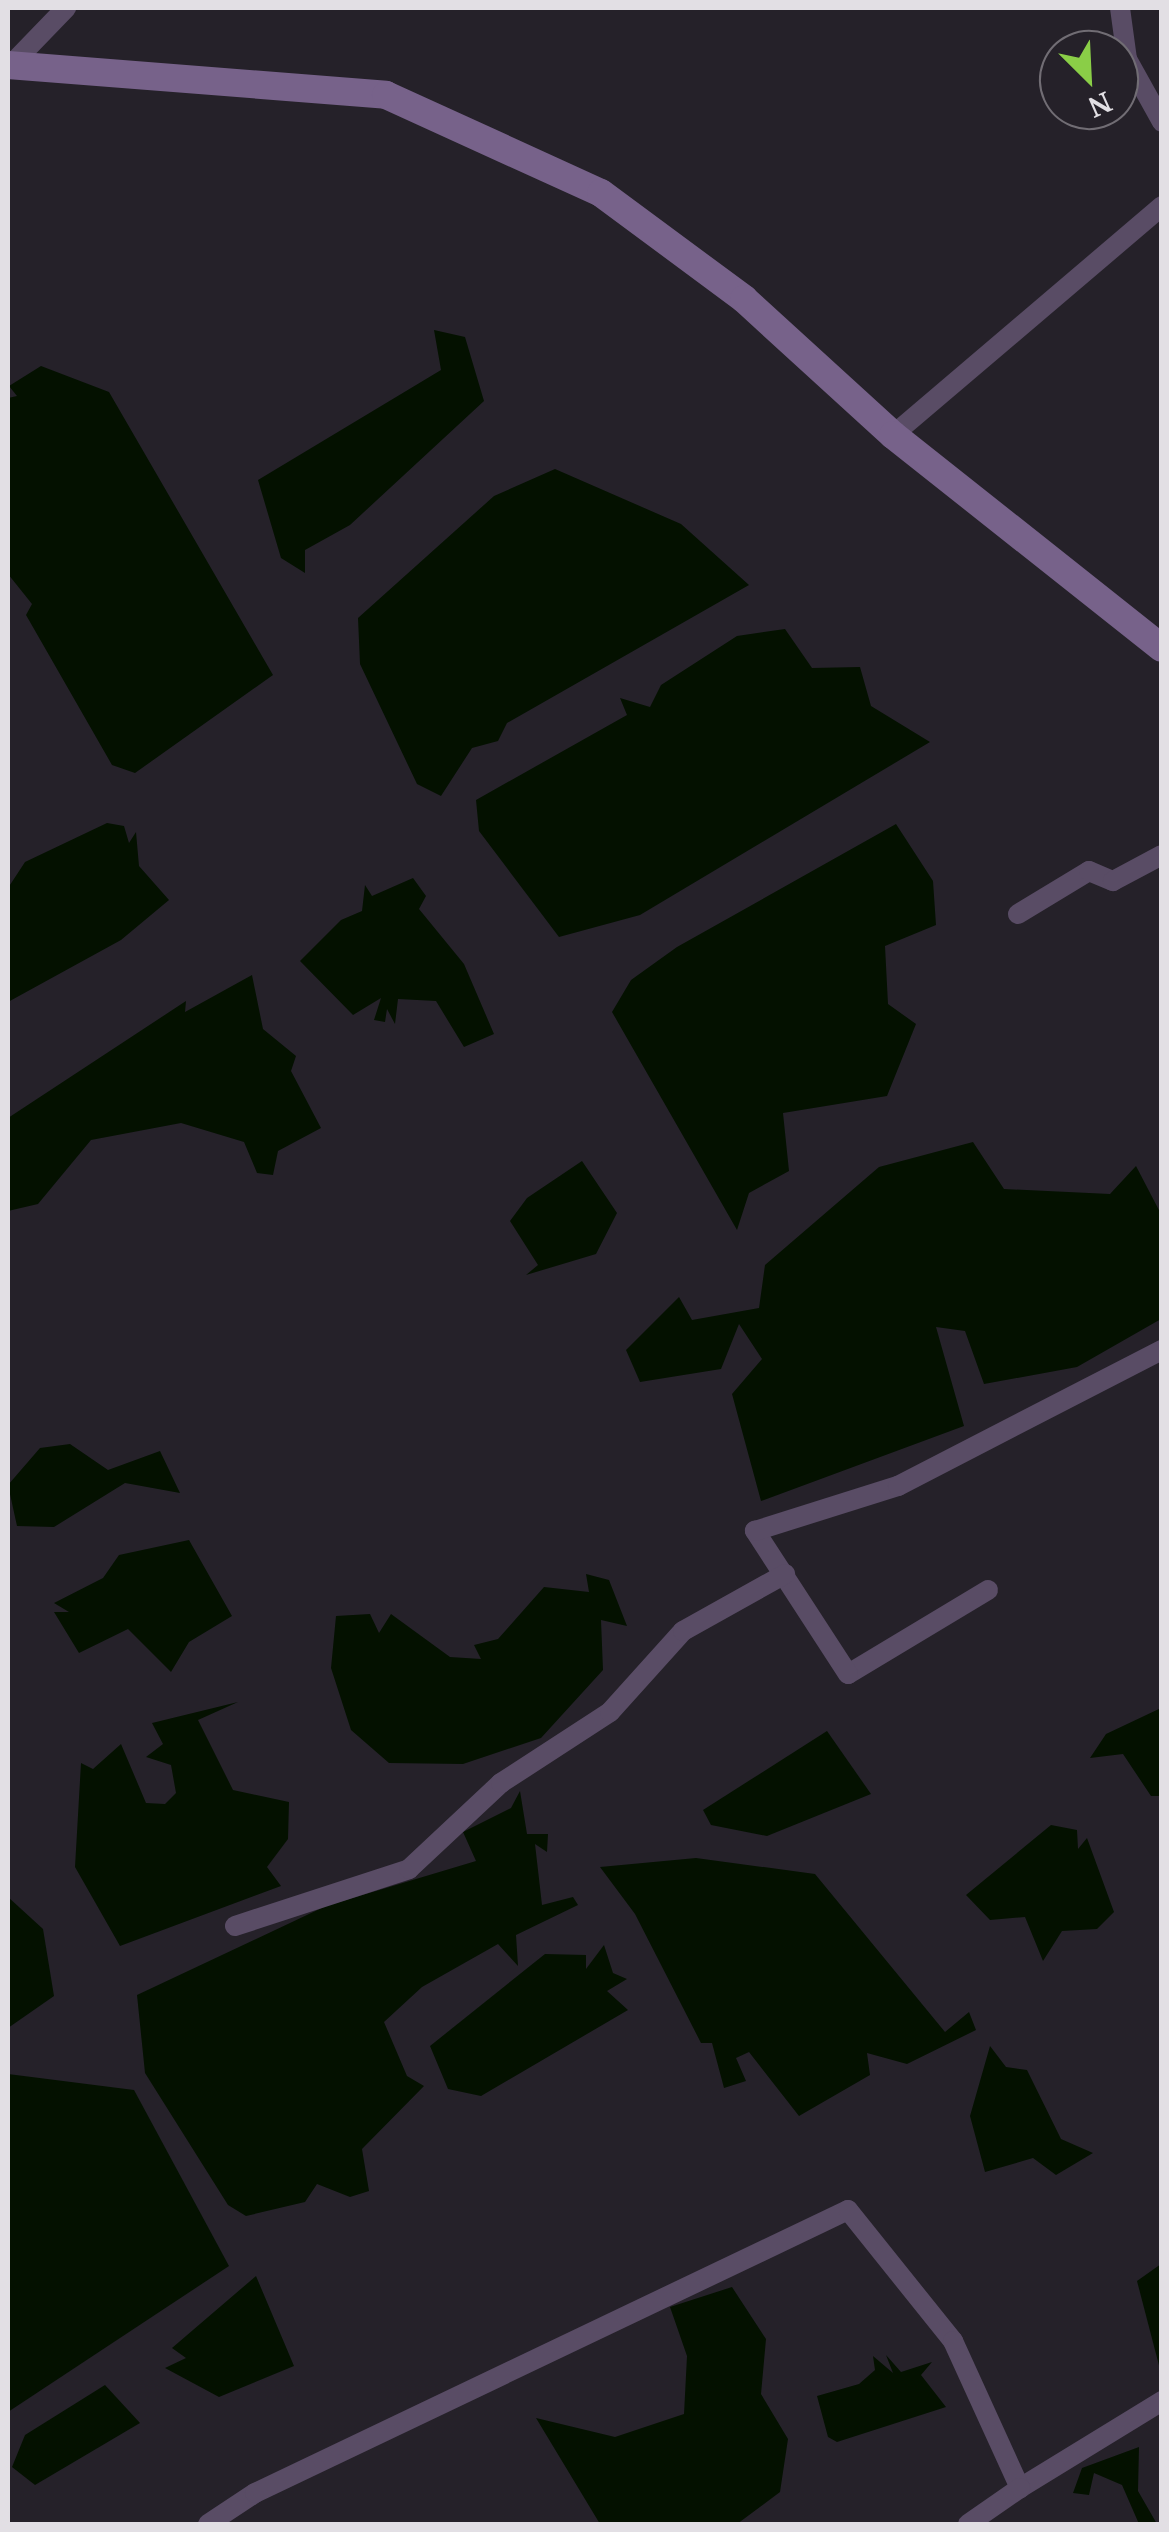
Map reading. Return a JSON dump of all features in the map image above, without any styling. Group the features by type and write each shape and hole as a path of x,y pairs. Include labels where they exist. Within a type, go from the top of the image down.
{"main road":[{"path":"9,65 386,95 601,193 744,299 892,435 1162,648"}],"street":[{"path":"9,65 66,8"},
{"path":"1120,8 1127,58 1162,122"},
{"path":"892,435 1162,206"},
{"path":"1018,914 1089,871 1113,881 1162,855"},
{"path":"988,1590 848,1674 755,1531 898,1486 1162,1350"},
{"path":"235,1926 409,1870 500,1783 610,1712 683,1631 786,1574"},
{"path":"208,2524 255,2493 848,2210 953,2340 1020,2488"},
{"path":"968,2524 1162,2401"}],"shaded area":[{"path":"434,330 465,337 484,401 350,525 305,550 305,573 281,558 258,480 441,370"},
{"path":"41,366 109,392 273,675 135,773 112,765 26,615 32,604 8,574 8,398 17,396 9,386"},
{"path":"555,469 681,524 749,585 507,723 498,741 472,748 441,796 417,784 360,664 358,618 494,496"},
{"path":"785,629 812,668 860,667 871,706 930,742 640,915 559,937 479,831 476,800 627,715 620,698 650,707 661,685 737,636"},
{"path":"107,823 124,826 129,843 136,832 139,866 169,900 121,940 8,1002 8,888 25,862"},
{"path":"896,824 933,881 936,925 885,946 888,1004 916,1024 887,1096 783,1113 789,1171 749,1193 737,1230 612,1012 631,980 677,947"},
{"path":"413,878 426,896 419,909 464,964 494,1034 464,1047 436,1001 398,999 395,1024 387,1009 385,1022 374,1020 381,998 353,1015 300,961 341,920 362,911 365,885 372,896"},
{"path":"252,975 263,1029 296,1056 291,1071 321,1128 278,1151 273,1175 257,1173 244,1142 181,1123 91,1140 38,1204 8,1211 8,1118 186,1001 185,1012"},
{"path":"973,1142 1004,1189 1110,1194 1136,1166 1161,1214 1161,1319 1077,1367 984,1384 965,1331 936,1327 964,1426 761,1501 732,1394 762,1359 739,1324 721,1369 640,1382 626,1350 679,1297 692,1320 759,1308 765,1265 879,1167"},
{"path":"582,1161 617,1213 596,1254 526,1275 538,1265 510,1221 527,1198"},
{"path":"70,1444 108,1470 160,1451 180,1493 125,1483 54,1527 17,1526 8,1485 40,1448"},
{"path":"189,1540 232,1616 189,1642 171,1672 128,1629 79,1653 54,1612 69,1612 54,1603 103,1578 119,1555"},
{"path":"586,1574 609,1580 627,1626 601,1620 603,1670 541,1738 463,1764 389,1763 351,1730 331,1668 336,1616 370,1614 379,1633 391,1614 450,1657 481,1659 474,1645 498,1639 544,1587 589,1592"},
{"path":"238,1702 198,1720 233,1790 289,1802 288,1839 267,1867 281,1886 120,1946 75,1867 81,1763 93,1769 121,1744 146,1803 165,1804 176,1793 171,1765 146,1757 163,1744 152,1723"},
{"path":"1161,1708 1161,1796 1151,1796 1123,1754 1090,1758 1106,1734"},
{"path":"827,1731 871,1794 767,1836 711,1825 703,1810"},
{"path":"520,1791 527,1834 548,1834 547,1852 535,1844 542,1905 573,1897 578,1905 516,1935 518,1966 498,1944 422,1987 384,2022 407,2076 424,2086 362,2149 369,2191 350,2197 317,2184 305,2202 246,2216 228,2205 145,2073 137,1995 326,1906 476,1861 463,1832 511,1808"},
{"path":"1051,1825 1077,1830 1078,1849 1087,1838 1114,1912 1097,1929 1062,1931 1043,1961 1025,1917 990,1920 966,1895"},
{"path":"696,1858 815,1874 945,2032 969,2012 976,2030 907,2064 867,2053 870,2075 799,2116 749,2052 736,2058 746,2081 724,2088 712,2043 701,2043 635,1914 600,1867"},
{"path":"8,1897 43,1929 54,1996 8,2028"},
{"path":"604,1945 613,1973 627,1979 607,1991 628,2010 481,2096 448,2089 430,2046 545,1954 586,1955 586,1969"},
{"path":"990,2046 1006,2067 1027,2070 1061,2139 1093,2153 1056,2175 1033,2158 985,2172 970,2116"},
{"path":"8,2074 134,2090 229,2266 8,2412"},
{"path":"1161,2264 1161,2373 1137,2281"},
{"path":"256,2276 294,2366 219,2397 165,2368 186,2358 172,2348"},
{"path":"732,2287 766,2339 761,2394 788,2439 780,2492 737,2524 600,2524 536,2418 615,2437 684,2414 687,2356 670,2307"},
{"path":"886,2355 901,2372 932,2362 921,2375 946,2407 837,2442 828,2437 817,2396 859,2384 875,2370 873,2356 893,2373"},
{"path":"105,2385 140,2423 35,2485 12,2467 25,2435"},
{"path":"1139,2447 1138,2491 1157,2524 1139,2524 1122,2485 1094,2473 1089,2495 1073,2493 1082,2468"}]}
